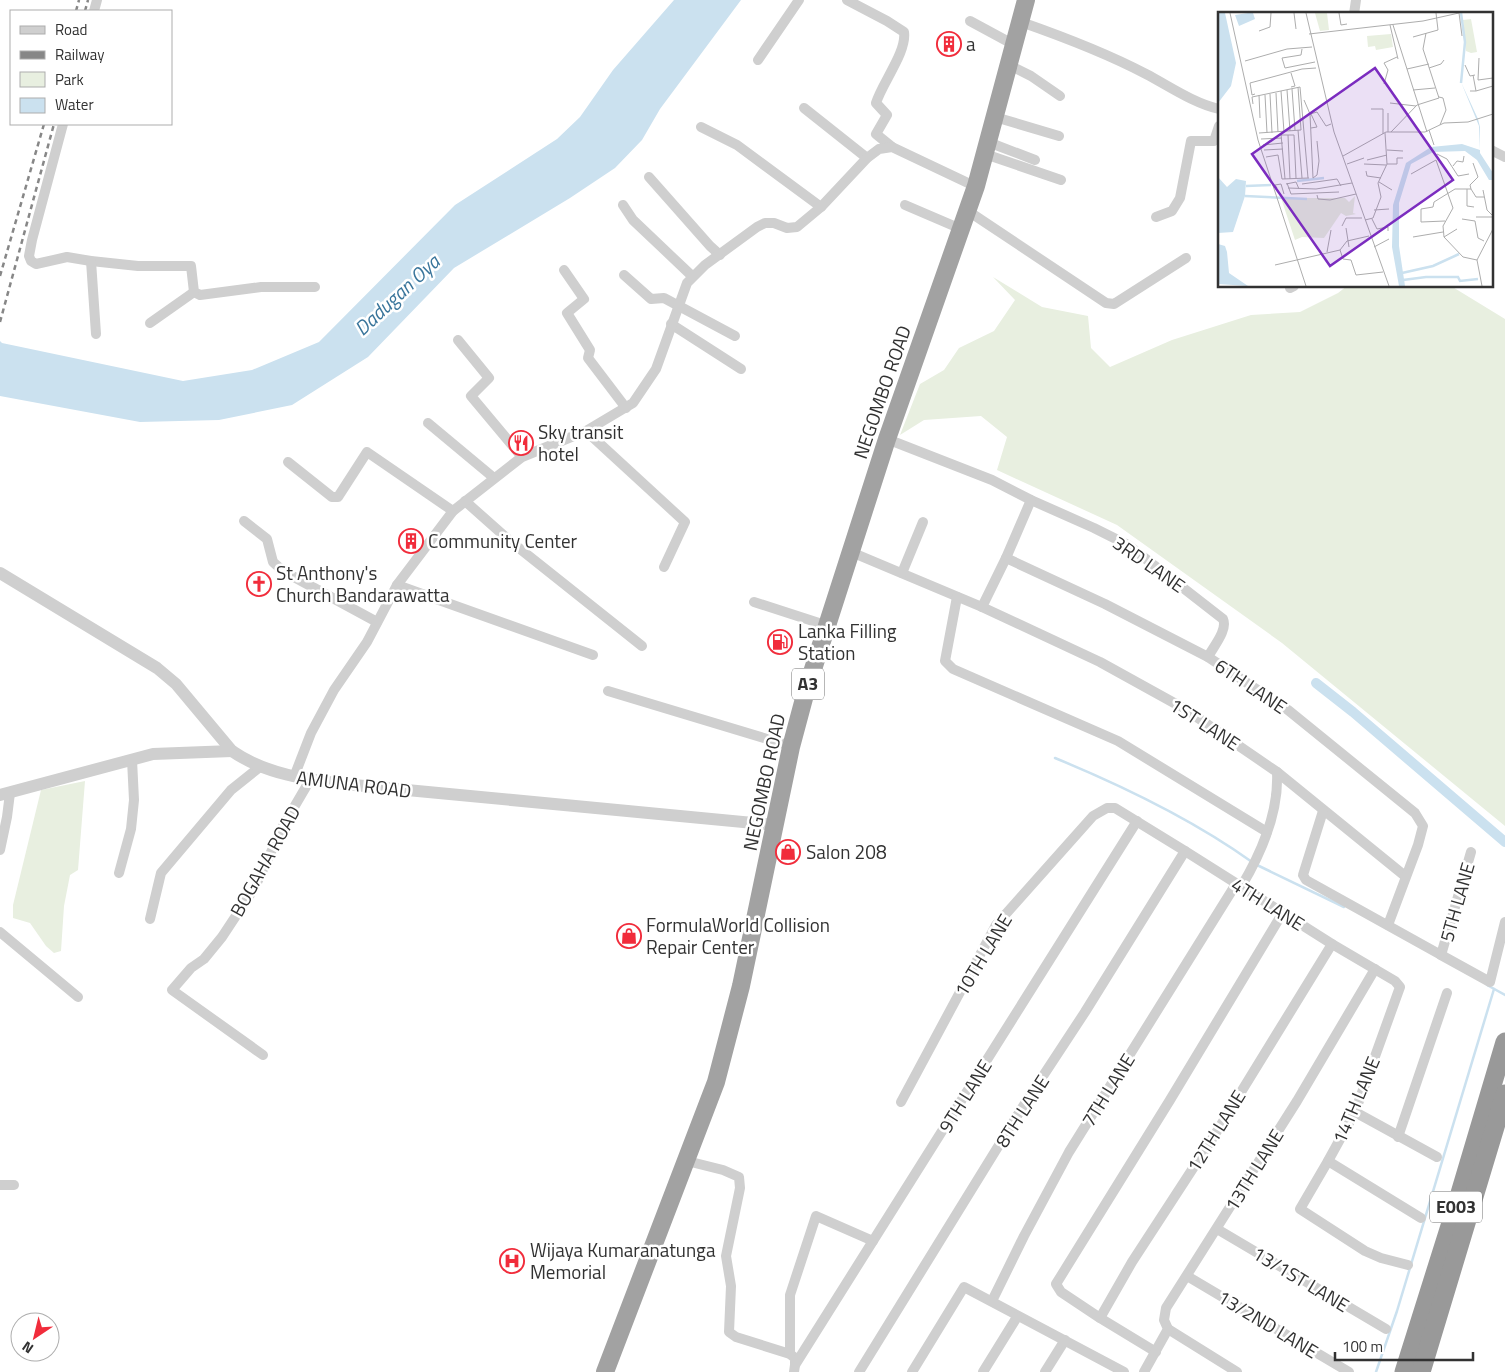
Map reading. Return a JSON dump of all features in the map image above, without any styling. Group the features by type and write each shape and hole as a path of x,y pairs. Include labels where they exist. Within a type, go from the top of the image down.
{"highway":[{"name":"NEGOMBO ROAD","path":"596,1372 620,1306 680,1156 708,1078 733,984 756,879 806,691 887,439 968,211 1021,22 1019,0"},
{"name":"NEGOMBO ROAD","path":"606,1372 716,1082 742,986 784,744 819,623 879,436 968,183 1019,0"},
{"name":"E003","path":"1404,1372 1505,1042"},
{"name":"E003","path":"1421,1372 1505,1094"}],"street":[{"path":"758,60 799,0"},
{"path":"847,0 904,32 905,37 901,50 876,103 887,115 876,134 892,147 968,183"},
{"path":"970,21 1007,41"},
{"path":"1021,22 1083,45 1145,73 1194,100 1218,109"},
{"path":"1010,65 1032,76 1060,96"},
{"path":"804,108 867,158"},
{"path":"995,117 1059,136"},
{"path":"63,125 32,240 31,262 36,264 67,257 138,266 191,266 194,292"},
{"path":"701,127 737,145 821,207"},
{"path":"1156,217 1172,211 1180,198 1191,140 1214,141 1218,129"},
{"path":"294,777 315,724 334,690 367,642 397,585 453,511 522,457 586,431 633,403 656,370 687,283 692,276 757,227 774,223 787,228 797,227 821,207 867,158 879,149 892,147"},
{"path":"987,148 1035,160"},
{"path":"987,148 1061,180"},
{"path":"1492,150 1505,156"},
{"path":"649,177 720,255"},
{"path":"623,205 633,220 692,276"},
{"path":"905,205 954,226"},
{"path":"968,211 1106,303 1114,304 1186,258"},
{"path":"91,261 96,334"},
{"path":"564,270 584,299 566,313 590,350 588,358 626,408"},
{"path":"624,275 651,299 656,300 661,297 735,336"},
{"path":"194,292 200,295 261,287 315,287"},
{"path":"150,323 194,292"},
{"path":"672,324 741,369"},
{"path":"458,340 489,378 470,396 522,457"},
{"path":"428,423 494,478"},
{"path":"586,431 685,522 664,567"},
{"name":"3RD LANE","path":"887,439 992,480 1128,546 1225,623 1224,629 1208,657"},
{"path":"288,462 332,497 338,497 367,452 453,511"},
{"path":"982,608 1031,500"},
{"path":"465,501 510,541 642,646"},
{"path":"244,521 267,539 273,562 283,571 377,622"},
{"path":"902,573 923,522"},
{"name":"1ST LANE","path":"851,552 982,608 1100,662 1185,709 1277,772 1405,876"},
{"name":"6TH LANE","path":"1006,558 1105,604 1208,657 1288,710 1415,813 1423,826 1418,845 1405,876"},
{"name":"AMUNA ROAD","path":"0,573 157,668 176,684 232,751 261,766 294,777 440,794 771,825"},
{"path":"397,585 592,655"},
{"path":"957,597 945,661 953,669 1118,741 1267,832"},
{"path":"754,602 819,623"},
{"path":"608,691 784,744"},
{"path":"0,850 7,817 5,794 153,754 232,751"},
{"path":"119,873 131,829 134,800 132,760"},
{"path":"150,919 161,873 231,790 261,766"},
{"name":"7TH LANE","path":"992,1302 1024,1236 1069,1152 1239,886 1252,869 1267,832 1277,794 1277,772"},
{"name":"BOGAHA ROAD","path":"264,1054 172,990 192,968 204,959 222,937 256,887 283,826 310,780"},
{"name":"10TH LANE","path":"901,1102 996,925 1093,816 1106,808 1115,808 1137,821"},
{"path":"1324,811 1303,875 1306,880 1442,955"},
{"name":"4TH LANE","path":"1137,821 1282,914 1395,981 1400,987"},
{"name":"9TH LANE","path":"795,1369 873,1241 1137,821"},
{"name":"8TH LANE","path":"859,1372 1185,851"},
{"name":"5TH LANE","path":"1471,852 1442,955 1490,982 1505,922"},
{"path":"1388,925 1405,876"},
{"path":"1156,1352 1061,1292 1056,1284 1282,914"},
{"path":"0,932 78,997"},
{"name":"12TH LANE","path":"1100,1318 1132,1262 1214,1136 1332,944"},
{"name":"13TH LANE","path":"1168,1330 1164,1320 1166,1308 1188,1276 1297,1100 1375,969"},
{"name":"14TH LANE","path":"1400,987 1355,1112 1300,1209 1365,1251 1381,1258 1408,1265"},
{"path":"1398,1137 1447,993"},
{"path":"1355,1112 1437,1157"},
{"path":"687,1161 723,1170 739,1177 740,1188 726,1256 731,1286 729,1332 736,1337 790,1354 795,1358 795,1369"},
{"path":"1328,1161 1422,1218"},
{"path":"0,1185 14,1185"},
{"path":"790,1354 790,1295 816,1216 873,1241"},
{"name":"13/1ST LANE","path":"1217,1229 1386,1329"},
{"name":"13/2ND LANE","path":"1188,1276 1349,1372"},
{"path":"912,1372 964,1287 1065,1340 1118,1371"},
{"path":"983,1372 1017,1316"},
{"path":"1144,1372 1168,1330 1237,1372"},
{"path":"1046,1372 1065,1340"}],"green space":[{"path":"993,277 1042,307 1088,316 1091,348 1110,367 1172,340 1251,315 1300,312 1344,288 1454,288 1505,319 1505,826 1282,643 1117,525 997,470 1007,437 981,416 924,420 900,435 920,384 944,370 959,348 994,331 1015,300"},
{"path":"85,781 78,870 70,875 64,906 61,951 54,953 46,946 30,923 13,918 13,905 41,790"}],"water":[{"name":"Dadugan Oya","path":"674,0 741,0 660,109 642,140 615,168 570,198 454,268 368,357 292,405 219,420 140,422 0,396 0,341 2,343 183,381 252,370 319,342 455,205 557,139 580,117 613,70"}],"waterway":[{"path":"1316,683 1353,712 1505,842"},
{"path":"1055,758 1156,804 1229,846 1252,862"},
{"path":"1257,865 1344,907"},
{"path":"1487,985 1505,995"},
{"path":"1376,1372 1397,1311 1494,989"}],"railway":[{"path":"76,10 79,0"},
{"path":"85,10 88,0"},
{"path":"0,276 44,125"},
{"path":"0,322 54,125"}],"place":[{"name":"a","path":"949,44"},
{"name":"Sky transit hotel","path":"521,443"},
{"name":"Community Center","path":"411,541"},
{"name":"St Anthony's Church Bandarawatta","path":"259,584"},
{"name":"Lanka Filling Station","path":"780,642"},
{"name":"Salon 208","path":"788,852"},
{"name":"FormulaWorld Collision Repair Center","path":"629,936"},
{"name":"Wijaya Kumaranatunga Memorial","path":"512,1261"}]}
